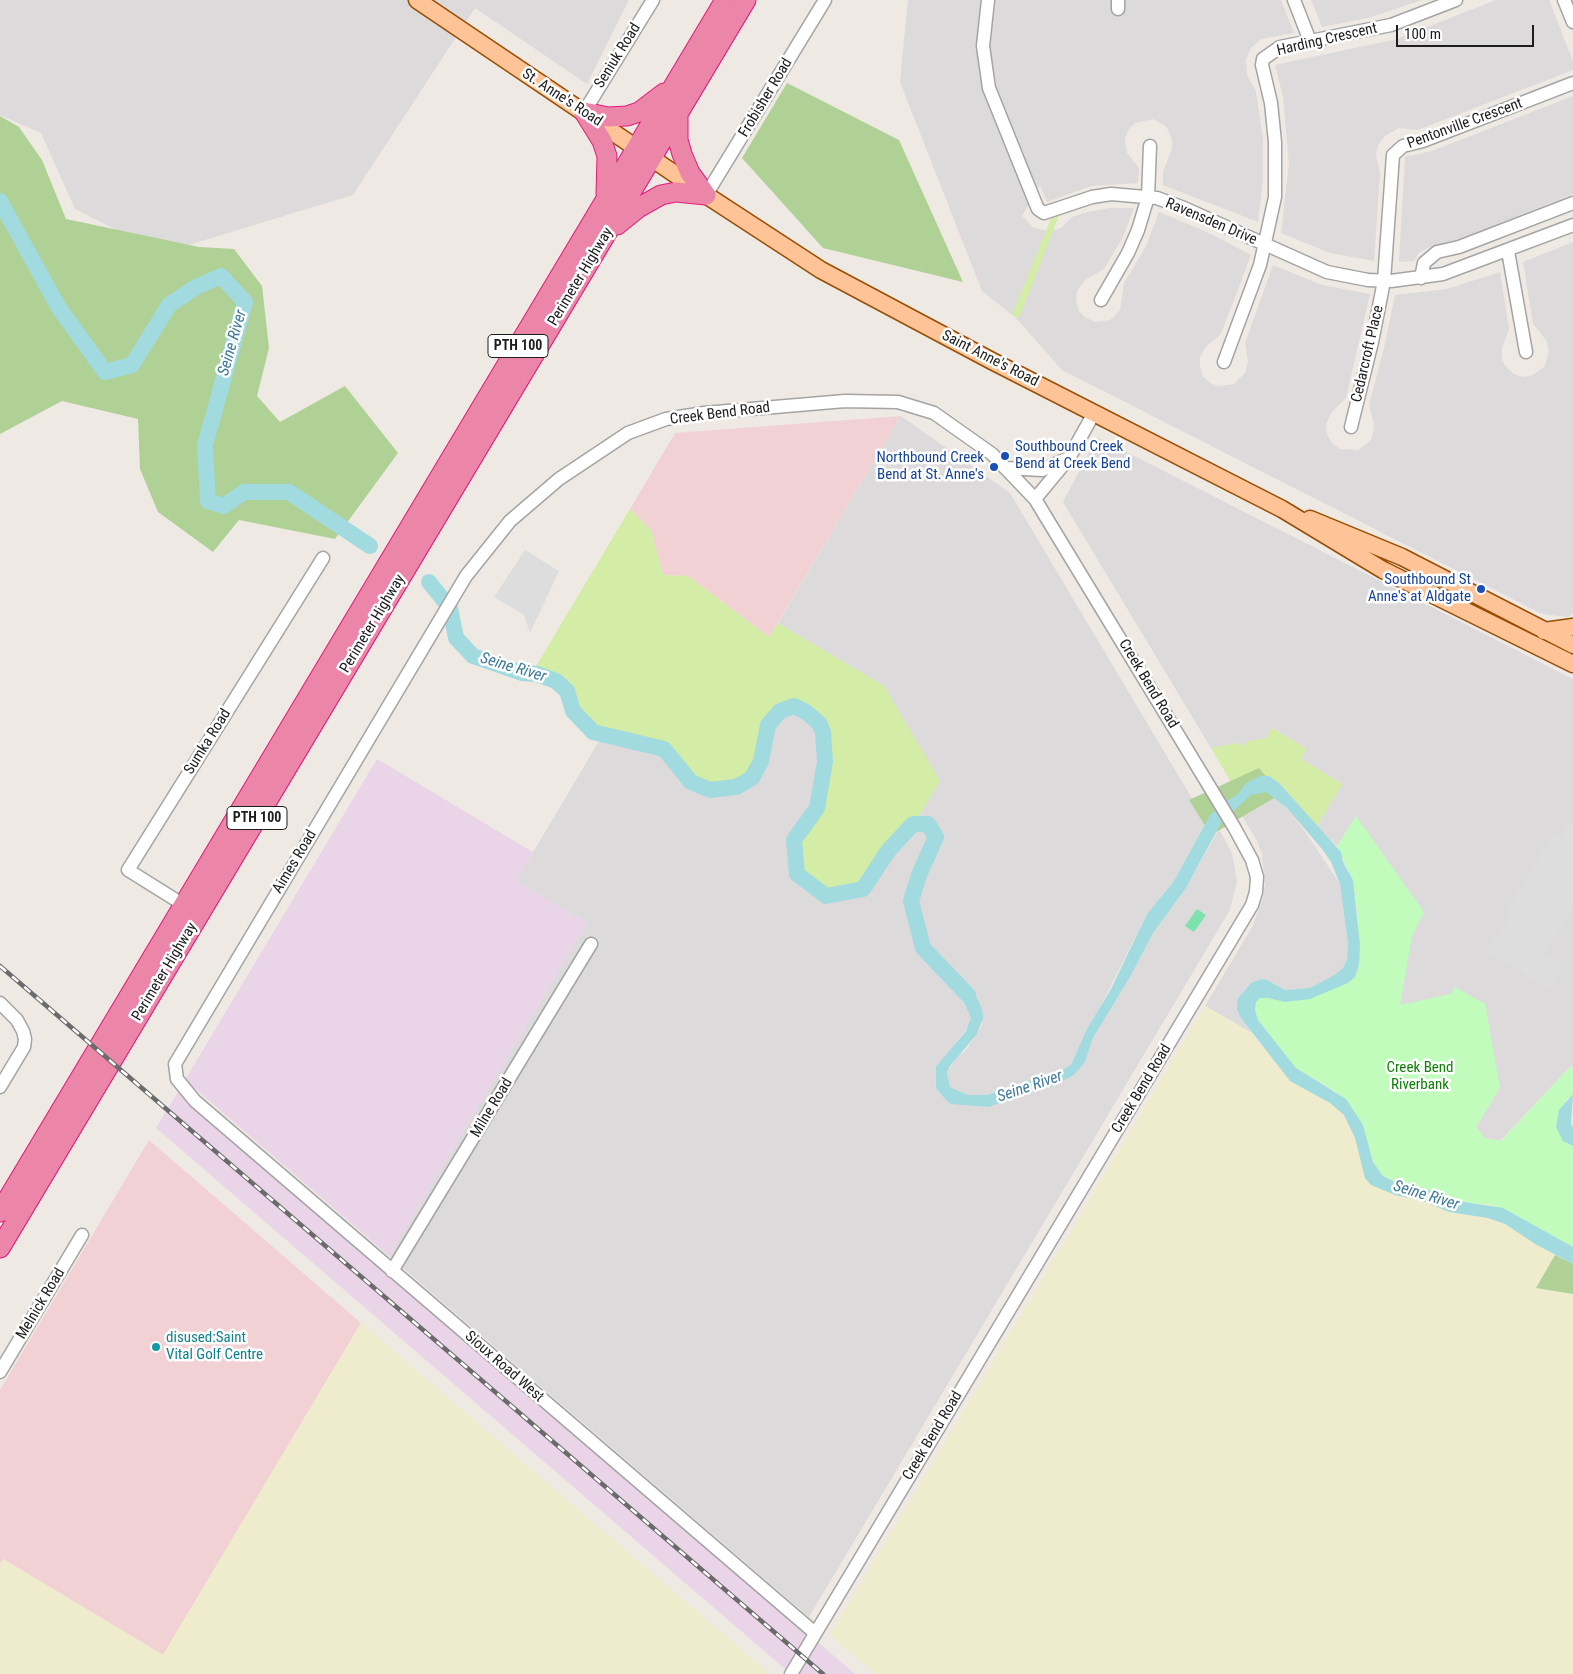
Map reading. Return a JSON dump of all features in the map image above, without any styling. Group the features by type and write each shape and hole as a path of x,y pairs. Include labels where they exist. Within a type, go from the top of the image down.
{"highway":[{"name":"Perimeter Highway","path":"0,1248 606,235 673,86 724,0"},
{"name":"Perimeter Highway","path":"0,1212 606,198 678,114 746,0"},
{"path":"584,112 608,117 632,114 673,86"},
{"path":"584,112 602,141 607,156 606,198"},
{"path":"678,114 678,140 682,154 690,173 706,195"},
{"path":"606,235 638,208 661,195 676,192 706,195"}],"main road":[{"name":"St. Anne's Road","path":"417,0 706,195"},
{"name":"Saint Anne's Road","path":"706,195 828,274 1282,509 1383,570 1573,664"},
{"name":"Saint Anne's Road","path":"1282,509 1332,526 1402,556 1573,645"},
{"path":"1544,630 1573,627"}],"street":[{"name":"Seniuk Road","path":"584,112 653,0"},
{"name":"Frobisher Road","path":"706,195 825,0"},
{"name":"Ravensden Drive","path":"988,0 983,46 989,88 1038,209 1044,213 1050,213 1092,197 1110,194 1148,197 1184,208 1327,272 1384,281 1421,278 1462,268 1573,225"},
{"path":"1294,0 1310,41"},
{"name":"Harding Crescent","path":"1265,245 1272,213 1276,178 1273,119 1262,65 1264,59 1280,47 1391,25 1456,0"},
{"path":"1564,0 1573,22"},
{"name":"Pentonville Crescent","path":"1384,281 1392,162 1397,150 1573,83"},
{"path":"1101,300 1128,253 1148,197 1150,146"},
{"path":"1421,278 1424,263 1437,252 1459,247 1573,203"},
{"path":"1224,362 1260,265 1265,245"},
{"path":"1508,251 1526,352"},
{"name":"Cedarcroft Place","path":"1351,427 1372,342 1384,281"},
{"name":"Creek Bend Road","path":"438,622 466,576 510,521 559,479 628,433 666,419 704,413 845,402 898,402 934,413 992,454 1035,499 1215,794 1252,860 1257,877 1252,905 791,1674"},
{"path":"1035,499 1069,458 1094,413"},
{"path":"1005,468 1042,470 1069,458"},
{"name":"Sumka Road","path":"184,905 128,870 323,558"},
{"name":"Aimes Road","path":"195,1101 176,1079 175,1064 179,1054 438,622"},
{"name":"Milne Road","path":"392,1271 591,944"},
{"path":"0,1003 17,1020 23,1031 24,1046 0,1087"},
{"name":"Sioux Road West","path":"195,1101 815,1633"},
{"name":"Melnick Road","path":"0,1372 82,1235"}],"shaded area":[{"path":"0,0 629,0 587,84 475,8 353,195 162,253 75,209 41,133 0,115"},
{"path":"908,0 1281,0 1294,33 1261,39 1251,48 1246,60 1247,74 1256,92 1263,138 1263,180 1258,222 1163,185 1163,172 1172,149 1172,139 1166,126 1153,119 1135,123 1129,129 1125,138 1127,153 1139,168 1138,183 1091,186 1047,202 1040,185 1022,216 1034,228 1049,231 1061,228 1072,217 1087,212 1110,208 1134,208 1123,237 1104,269 1085,280 1077,291 1076,301 1079,311 1086,318 1096,322 1110,320 1120,310 1124,283 1146,246 1159,212 1207,232 1251,255 1221,334 1206,347 1200,357 1200,367 1203,376 1210,383 1218,386 1234,384 1245,373 1248,362 1245,343 1273,265 1322,285 1370,294 1346,398 1331,413 1326,424 1327,434 1332,443 1340,449 1358,450 1370,441 1373,434 1374,424 1369,405 1395,295 1447,289 1500,272 1509,329 1502,348 1502,360 1514,374 1523,377 1533,375 1545,366 1549,351 1546,340 1533,324 1523,262 1573,242 1573,613 1568,617 1542,614 1062,370 1016,318 982,291 900,82"},
{"path":"1311,0 1422,0 1372,17 1322,27"},
{"path":"1496,0 1549,0 1573,61 1573,70 1423,128 1417,130 1399,128 1385,136 1378,145 1376,155 1380,173 1374,261 1330,253 1281,233 1289,164 1283,97 1275,65 1397,39"},
{"path":"1573,96 1573,194 1465,237 1427,248 1419,253 1414,261 1399,262 1405,157 1432,151"},
{"path":"901,416 1010,493 1206,822 1174,881 1147,914 1071,1065 1054,1075 1037,1078 987,1095 968,1095 950,1087 947,1073 957,1057 966,1050 982,1025 982,1009 948,986 963,1000 971,1018 970,1024 955,1044 935,1083 989,1107 1026,1093 1051,1087 1085,1062 1093,1038 1130,977 1153,933 1186,888 1219,829 1232,853 1237,881 1230,910 809,1617 389,1256 587,923 516,881 602,736 653,747 674,761 688,782 696,787 719,790 745,783 754,777 768,729 783,708 793,707 805,711 821,731 823,744 814,812 793,850 792,868 796,878 853,893 871,884 877,875 894,841 904,829 884,686 778,623"},
{"path":"901,416 769,637 688,576 663,575 651,530 630,509 675,433"},
{"path":"1097,437 1573,679 1573,1067 1569,1068 1500,1141 1485,1138 1476,1127 1500,1087 1447,1011 1382,1026 1356,817 1337,846 1317,826 1342,784 1301,759 1307,749 1273,728 1266,738 1246,742 1243,746 1238,743 1211,748 1063,502"},
{"path":"525,550 559,571 530,633 524,615 494,597"},
{"path":"377,759 533,852 516,881 587,923 389,1256 185,1080"},
{"path":"1272,795 1286,807 1304,830 1340,884 1348,944 1347,960 1343,968 1336,974 1310,988 1285,990 1267,980 1262,979 1252,982 1238,998 1241,1018 1252,1033 1205,1006 1252,927 1263,899 1265,884 1262,854 1257,841 1237,807"},
{"path":"1570,822 1573,823 1573,907 1545,953 1565,965 1550,989 1486,951 1510,919 1504,915 1554,833 1561,837"},
{"path":"1205,1006 1252,1033 1259,1044 1337,1107 1395,1195 1423,1201 1449,1212 1488,1218 1505,1224 1555,1255 1536,1287 1573,1294 1573,1674 876,1674 830,1635"},
{"path":"178,1092 855,1674 791,1674 156,1128"},
{"path":"149,1140 361,1323 163,1655 3,1559 0,1564 0,1390"},
{"path":"361,1323 770,1674 0,1674 0,1564 3,1559 163,1655"}],"green space":[{"path":"787,83 899,140 963,282 823,248 742,158"},
{"path":"0,116 19,127 42,160 66,219 199,247 234,249 262,286 269,348 257,396 280,422 345,386 398,453 335,539 239,520 213,552 158,512 140,469 138,419 62,401 0,434"},
{"path":"1062,208 1019,318 1012,315 1054,211"},
{"path":"630,509 651,530 663,575 688,576 769,637 778,623 884,686 940,781 915,823 904,829 894,841 871,884 853,893 826,891 802,885 792,868 793,850 814,812 823,744 821,731 805,711 793,707 783,708 774,717 768,729 754,777 733,787 707,790 696,787 688,782 674,761 653,747 617,741 592,730 581,718 575,693 563,678 548,672 533,671"},
{"path":"1272,728 1307,749 1301,759 1342,784 1317,826 1279,783 1238,794 1211,748 1238,743 1243,746 1246,742 1266,738"},
{"path":"1259,768 1281,794 1211,835 1189,800"},
{"name":"Creek Bend Riverbank","path":"1356,816 1424,912 1412,936 1400,1005 1451,994 1455,987 1485,1004 1500,1087 1476,1127 1485,1138 1501,1141 1569,1068 1573,1067 1573,1094 1566,1100 1563,1141 1573,1146 1573,1247 1515,1215 1491,1205 1458,1201 1423,1188 1395,1182 1383,1176 1373,1162 1363,1125 1338,1093 1296,1068 1258,1020 1255,1010 1256,1002 1260,998 1285,1002 1355,977 1359,965 1358,918 1353,880 1337,846"},
{"path":"1197,909 1206,915 1194,932 1185,926"},
{"path":"1555,1255 1573,1264 1573,1294 1536,1288"}],"water":[{"name":"Seine River","path":"1260,776 1269,776 1279,783 1341,852 1343,862 1353,880 1360,945 1359,965 1355,977 1348,983 1310,999 1285,1002 1260,998 1256,1002 1255,1010 1258,1020 1296,1068 1346,1099 1363,1125 1373,1162 1383,1176 1395,1182 1423,1188 1458,1201 1503,1208 1573,1247 1573,1264 1537,1245 1505,1224 1488,1218 1449,1212 1423,1201 1395,1195 1371,1185 1365,1178 1355,1138 1344,1115 1330,1103 1290,1081 1241,1018 1237,1009 1238,998 1252,982 1262,979 1267,980 1285,990 1310,988 1336,974 1343,968 1347,960 1348,944 1340,884 1331,862 1286,807 1266,792 1251,795 1221,823 1186,888 1153,933 1130,977 1093,1038 1085,1062 1074,1075 1051,1087 1026,1093 989,1107 951,1104 936,1088 936,1067 966,1031 971,1018 963,1000 948,986 955,974 976,996 982,1009 983,1018 977,1034 950,1066 947,1073 950,1087 968,1095 987,1095 1037,1078 1054,1075 1071,1065 1087,1029 1111,989 1147,914 1174,881 1210,815 1238,794 1245,784"},
{"path":"1573,1094 1571,1123 1573,1128 1573,1146 1563,1141 1556,1127 1559,1110"}],"waterway":[{"name":"Seine River","path":"0,201 59,308 105,372 132,365 169,305 196,287 221,276 245,302 205,445 208,501 224,506 244,492 289,492 370,546"},
{"name":"Seine River","path":"429,582 450,608 456,638 473,656 522,673 537,674 556,681 567,691 573,711 593,732 664,749 691,782 710,790 736,787 752,778 761,761 768,725 780,711 794,706 806,712 819,723 823,732 825,762 817,808 794,840 797,874 826,896 863,889 888,851 913,824 928,824 936,837 919,875 911,901 923,948 968,995"}],"railway":[{"path":"0,966 823,1674"}],"place":[{"name":"Southbound Creek Bend at Creek Bend","path":"1005,456"},
{"name":"Northbound Creek Bend at St. Anne's","path":"994,467"},
{"name":"Southbound St Anne's at Aldgate","path":"1481,589"},
{"name":"disused:Saint Vital Golf Centre","path":"156,1347"}]}
